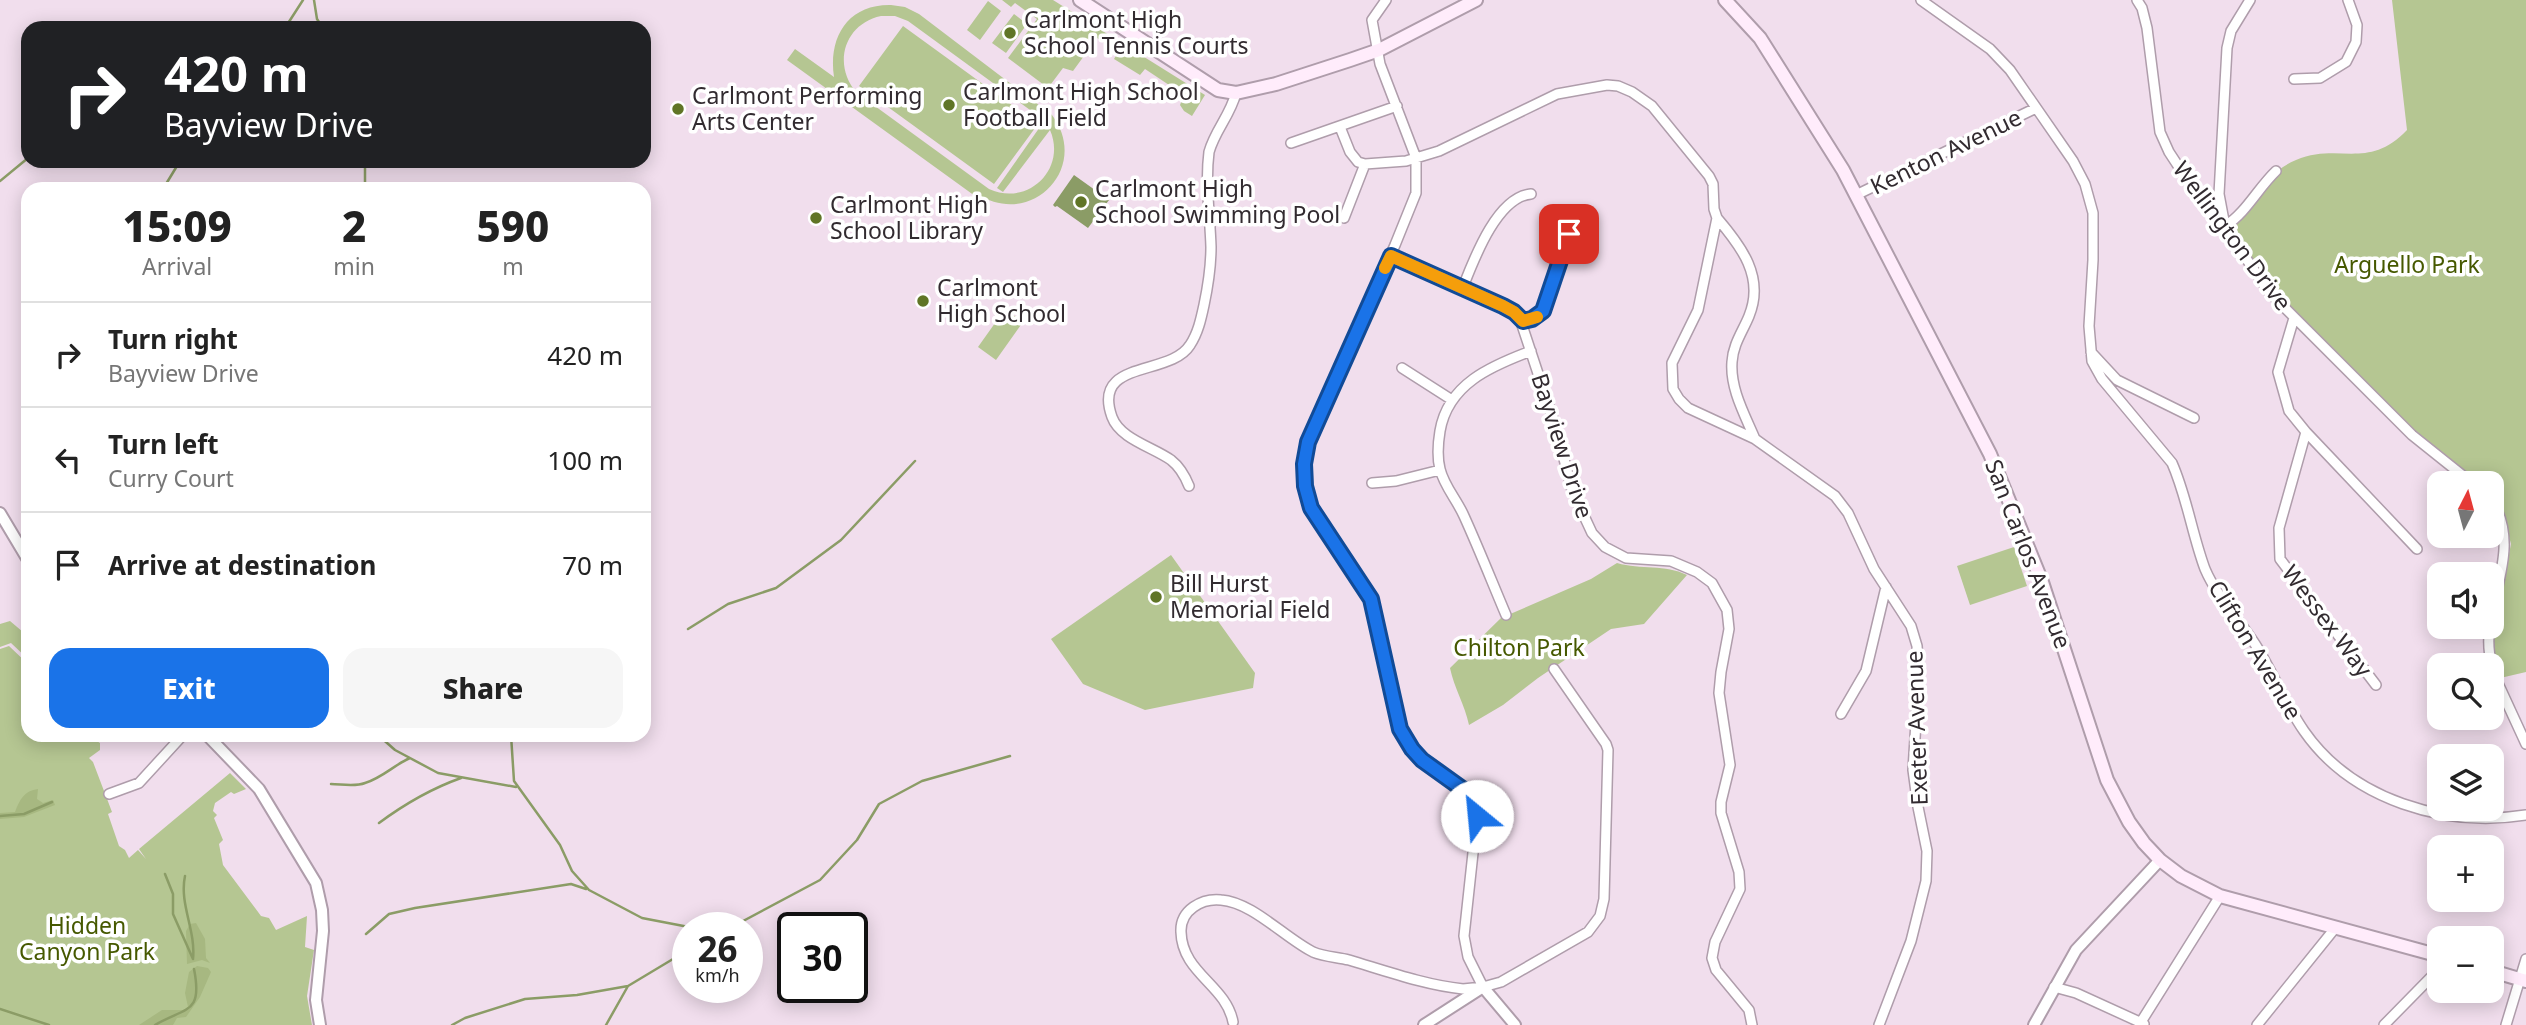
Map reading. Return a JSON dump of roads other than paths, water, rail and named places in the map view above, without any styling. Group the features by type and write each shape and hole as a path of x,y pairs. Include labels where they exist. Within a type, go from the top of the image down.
{"main road":[{"path":"1080,0 1218,90 1236,93 1276,84 1379,50 1476,0"},
{"name":"San Carlos Avenue","path":"1725,0 1760,38 1843,170 1990,454 2042,582 2107,780 2129,822 2160,860 2181,876 2221,896 2427,952"},
{"path":"2504,974 2523,980"}],"street":[{"path":"1386,0 1373,20 1380,64 1416,158 1416,193 1391,256 1310,437 1304,459 1305,481 1311,508 1371,599 1400,729 1422,760 1464,789 1476,810 1464,936 1468,957 1483,987 1515,1025"},
{"name":"Clifton Avenue","path":"1921,0 1990,49 2010,70 2073,161 2085,184 2093,213 2092,361 2102,379 2172,463 2205,569 2217,592 2256,645 2305,733 2323,754 2364,787 2402,805 2486,818 2526,815"},
{"name":"Wellington Drive","path":"2137,0 2143,8 2147,28 2160,132 2169,152 2190,184 2218,209 2225,226 2269,292 2412,435 2457,471"},
{"path":"2250,0 2231,31 2227,48 2219,194 2225,226 2235,220 2276,171"},
{"path":"2294,79 2319,78 2346,62 2356,42 2357,25 2348,0"},
{"name":"Exeter Avenue","path":"1365,164 1406,161 1439,151 1557,94 1586,88 1618,86 1652,106 1709,176 1713,184 1717,218 1698,310 1672,363 1673,389 1688,408 1755,439 1835,496 1848,513 1874,569 1911,626 1917,646 1919,674 1913,770 1917,807 1927,851 1926,881 1911,941 1879,1025"},
{"path":"1189,486 1172,461 1115,424 1109,400 1114,384 1123,375 1172,360 1188,349 1198,331 1210,262 1209,152 1213,139 1231,112 1236,93"},
{"path":"1291,143 1397,106"},
{"name":"Kenton Avenue","path":"1856,195 2036,108"},
{"path":"1340,127 1353,156 1358,162 1365,164 1344,218"},
{"path":"1463,288 1482,242 1495,223 1519,196 1531,194"},
{"path":"1391,256 1514,312 1523,321 1532,319 1543,311 1565,243 1586,214"},
{"path":"1717,218 1744,252 1754,281 1751,311 1737,340 1731,362 1736,393 1755,439"},
{"path":"2294,318 2278,372 2289,411 2417,549"},
{"name":"Bayview Drive","path":"1523,321 1572,491 1592,533 1612,552 1626,558 1671,561 1697,572 1712,583 1727,610 1729,629 1719,693 1730,765 1721,813 1739,872 1740,889 1715,942 1712,958 1719,975 1749,1010 1752,1025"},
{"path":"1506,615 1463,514 1440,470 1439,434 1452,400 1463,387 1482,372 1531,351"},
{"path":"2090,351 2117,380 2194,418"},
{"path":"1402,368 1452,400"},
{"name":"Wessex Way","path":"2306,432 2279,528 2280,559 2376,685"},
{"path":"1372,483 1383,484 1440,470"},
{"path":"2490,653 2488,645 2509,578 2511,544 2508,520 2504,515"},
{"path":"1,518 21,549"},
{"path":"1841,715 1866,671 1886,587"},
{"path":"1233,1022 1227,1006 1192,966 1184,950 1181,934 1181,925 1189,911 1196,905 1213,900 1234,902 1319,954 1463,989 1501,982 1587,932 1600,916 1602,908 1608,750 1554,669"},
{"path":"2504,696 2526,744"},
{"path":"109,794 139,783 177,742"},
{"path":"214,742 259,789 316,883 323,931 316,1000 320,1025"},
{"path":"2034,1025 2076,950 2160,860"},
{"path":"2054,987 2076,993 2143,1024 2221,896"},
{"path":"2257,1025 2336,927"},
{"path":"2506,1025 2523,980 2526,959"},
{"path":"2384,1025 2427,981"},
{"path":"1424,1025 1483,987"}],"waterway":[{"path":"290,21 303,0"},
{"path":"314,0 318,21"},
{"path":"0,181 21,164"},
{"path":"167,182 176,168"},
{"path":"365,168 365,182"},
{"path":"688,629 728,604 776,588 841,540 915,461"},
{"path":"386,742 395,750 438,773 516,787"},
{"path":"511,742 514,781 560,845 572,871 589,890 642,918 672,924"},
{"path":"760,912 820,880 857,840 879,804 922,781 1010,756"},
{"path":"331,784 365,783 410,758"},
{"path":"379,823 419,797 461,778"},
{"path":"0,816 24,814 52,802"},
{"path":"165,874 173,894 173,914 193,959"},
{"path":"185,876 184,897 193,959"},
{"path":"366,934 389,914 415,908 571,884 586,889"},
{"path":"606,1025 628,986 672,960"},
{"path":"155,1025 190,1007 194,1002 194,969"},
{"path":"452,1025 465,1018 525,999 577,995 628,986"},
{"path":"0,1009 49,1025"}],"place":[{"name":"Carlmont High School Tennis Courts","path":"1010,33"},
{"name":"Carlmont High School Football Field","path":"949,105"},
{"name":"Carlmont Performing Arts Center","path":"678,109"},
{"name":"Carlmont High School Swimming Pool","path":"1081,202"},
{"name":"Carlmont High School Library","path":"816,218"},
{"name":"Carlmont High School","path":"923,301"},
{"name":"Bill Hurst Memorial Field","path":"1156,597"}],"park label":[{"name":"Arguello Park","path":"2407,265"},
{"name":"Chilton Park","path":"1519,648"},
{"name":"Hidden Canyon Park","path":"87,939"}]}
